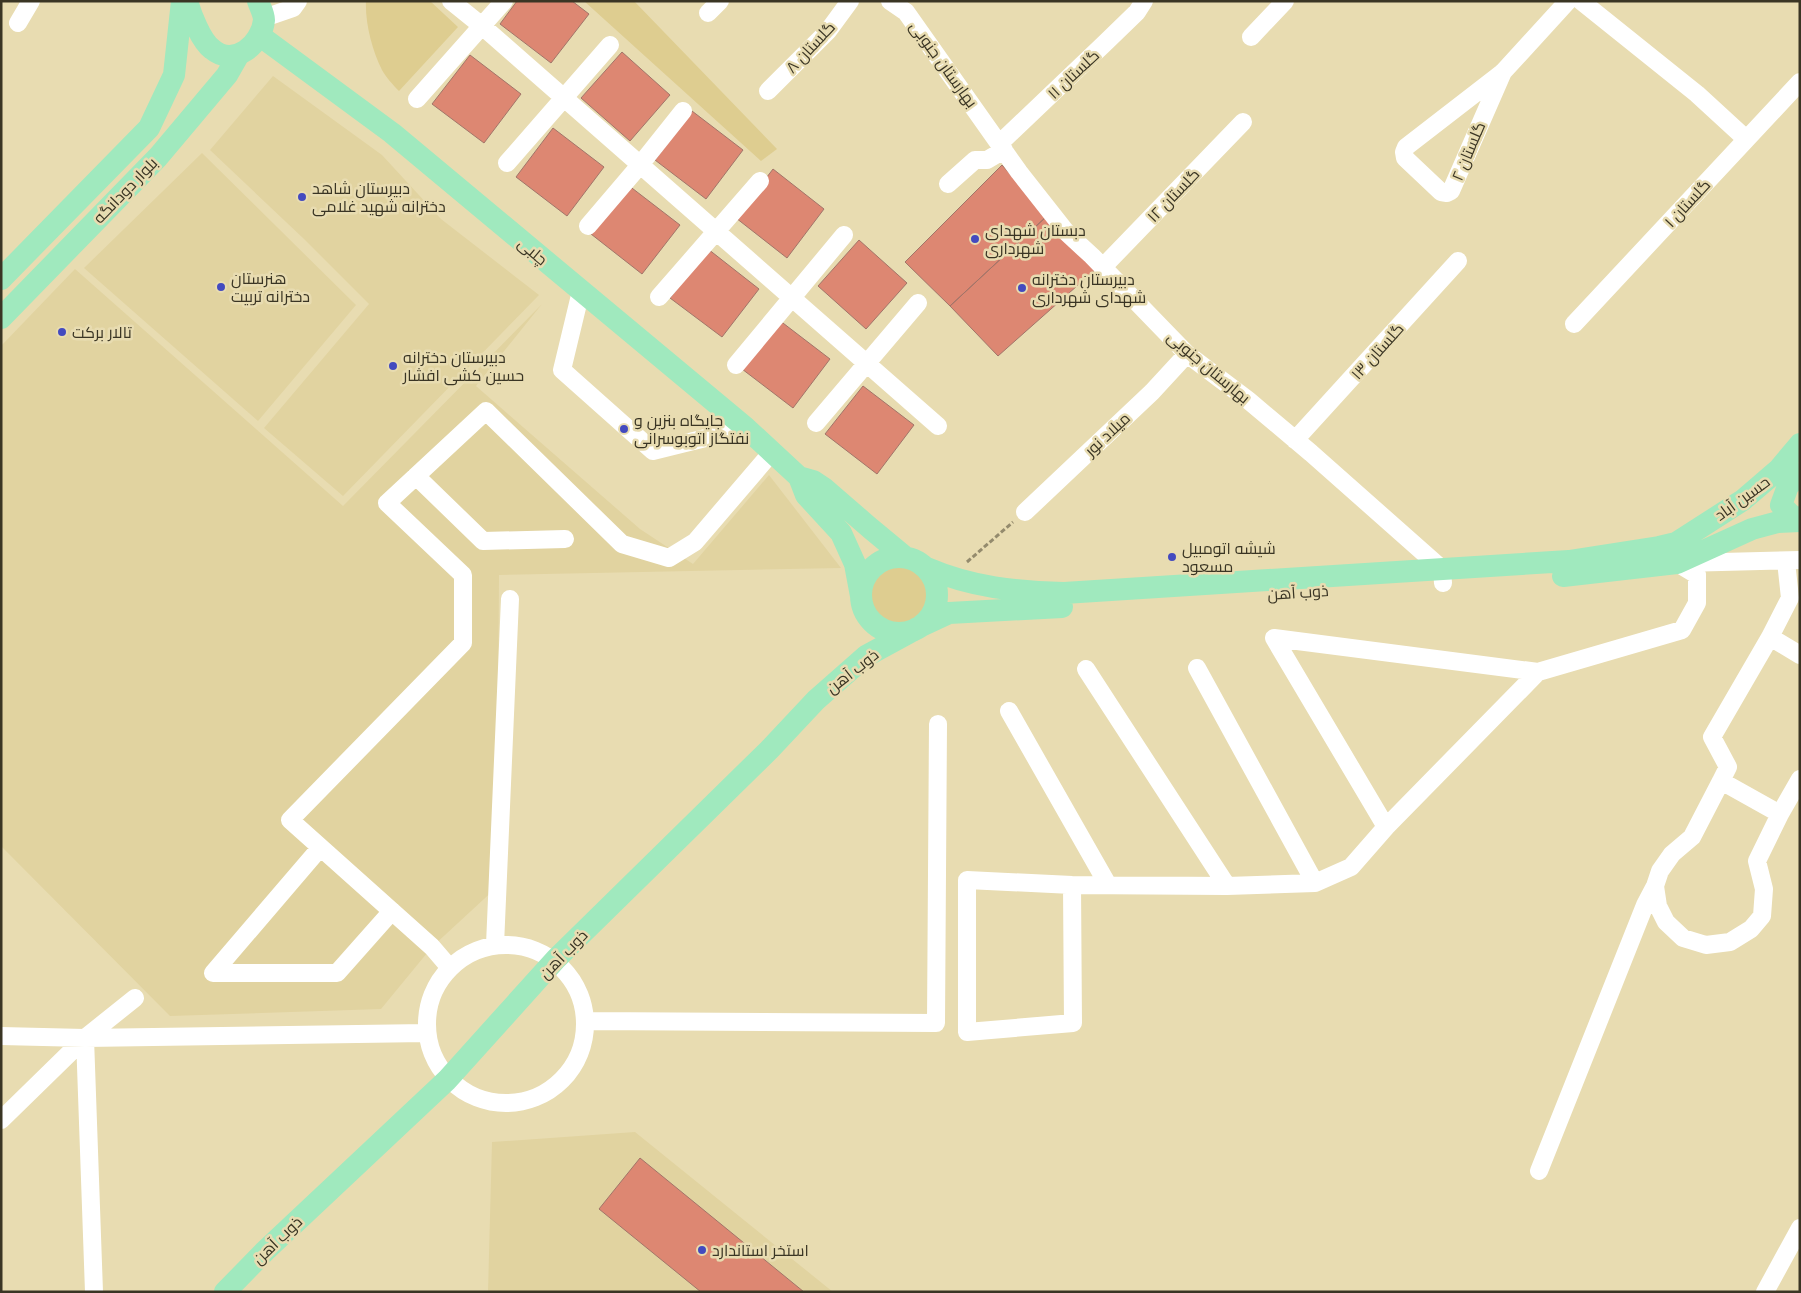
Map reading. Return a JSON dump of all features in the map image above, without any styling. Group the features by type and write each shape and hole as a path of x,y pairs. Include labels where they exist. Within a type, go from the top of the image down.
{"main road":[{"name":"بلوار دودانگه","path":"1,279 149,128 174,75 182,1"},
{"path":"187,1 204,40 212,50 225,55 239,54"},
{"name":"بلوار دودانگه","path":"1,318 158,156 227,75 239,54 247,51 260,18"},
{"name":"چلبی","path":"260,18 392,133 746,428 799,477"},
{"name":"حسین آباد","path":"1677,553 1779,469 1800,444"},
{"name":"حسین آباد","path":"1800,474 1788,486 1781,505 1792,516 1800,520"},
{"path":"799,477 813,481 825,489 906,557"},
{"path":"799,477 806,495 841,533 855,564 862,606 868,617 877,626 887,631 900,633 916,628 929,618 937,598 936,587 927,568 916,560 906,557 894,557 883,560 874,566 866,575 862,585 861,596"},
{"name":"حسین آباد","path":"1677,553 1778,522 1800,520"},
{"name":"ذوب آهن","path":"927,568 950,578 993,588 1022,592 1064,593 1443,576 1571,575 1677,553"},
{"name":"ذوب آهن","path":"225,1292 265,1250 447,1080 556,959 762,757 816,700 866,656 916,628 949,613 1067,607 1443,576"}],"street":[{"path":"18,23 31,1"},
{"path":"260,18 293,8 298,1"},
{"path":"451,1 482,26 938,426"},
{"path":"417,99 504,1"},
{"name":"گلستان ۸","path":"768,91 828,31 850,1"},
{"name":"بهارستان جنوبی","path":"890,1 911,7 1002,147 1067,233 1103,267 1187,354 1248,400 1295,440 1443,576"},
{"name":"گلستان ۱۱","path":"1002,147 1137,12 1144,1"},
{"path":"1251,37 1285,1"},
{"name":"گلستان ۲","path":"1503,72 1451,191 1441,192 1405,158 1404,152 1406,147 1503,72 1568,1"},
{"path":"1581,1 1697,94 1746,139"},
{"path":"507,163 610,45"},
{"name":"گلستان ۱","path":"1574,324 1800,82"},
{"path":"588,226 683,111"},
{"name":"گلستان ۱۲","path":"1103,267 1243,122"},
{"path":"948,184 975,160 987,160 1002,147"},
{"path":"659,297 760,181"},
{"path":"736,365 791,296 844,235"},
{"name":"گلستان ۱۳","path":"1295,440 1458,261"},
{"path":"581,291 562,370 653,452 746,428"},
{"path":"816,423 918,303"},
{"name":"میلاد نور","path":"1024,512 1152,392 1187,354"},
{"path":"450,968 432,946 290,820 463,644 463,575 388,503 486,411 622,544 669,558 696,542 772,452"},
{"path":"416,476 483,542 565,539"},
{"path":"1539,1172 1660,871 1672,854 1692,837 1728,766 1712,737 1770,637 1790,598 1793,561 1677,553"},
{"path":"1386,827 1274,638 1538,672 1682,630 1697,603 1697,575 1677,553"},
{"path":"496,944 510,599"},
{"path":"1770,637 1800,655"},
{"path":"1197,668 1315,883"},
{"path":"1086,669 1227,886"},
{"path":"1072,885 1073,1023 967,1032 967,880 1072,885 1227,886 1315,883 1351,867 1386,827 1538,672"},
{"path":"1009,711 1108,885"},
{"path":"586,1021 936,1023 938,724"},
{"path":"1655,886 1658,906 1666,922 1683,938 1706,945 1730,942 1751,929 1762,916 1764,889 1757,862 1780,814 1800,779"},
{"path":"1722,781 1780,814"},
{"path":"320,848 213,973 336,973 392,911"},
{"path":"496,944 507,944 546,953 556,959 574,983 583,1006 586,1021 578,1057 564,1078 544,1094 520,1103 494,1103 470,1096 447,1080 434,1059 426,1033 428,1006 438,981 457,961 480,948 496,944"},
{"path":"1,1120 85,1038 135,998"},
{"path":"1,1036 85,1038 426,1033"},
{"path":"85,1038 94,1292"},
{"path":"1765,1292 1800,1228"}],"path":[{"path":"950,578 1024,512"}],"shaded area":[{"path":"366,1 430,1 458,27 399,91 384,73 375,54 368,27"},
{"path":"584,1 634,1 777,149 761,161"},
{"path":"273,76 382,155 441,219 539,295 343,496 264,428 369,304 210,150"},
{"name":"هنرستان دخترانه تربیت","path":"202,153 356,305 258,421 84,268"},
{"path":"75,269 343,506 542,304 476,386 640,529 693,564 769,475 841,568 499,575 497,887 432,947 381,1009 170,1016 1,846 1,346"},
{"path":"892,562 909,563 923,572 930,584 931,601 929,610 910,624 903,628 893,628 873,615 869,607 866,589 873,573"},
{"path":"635,1132 833,1292 488,1292 492,1142"}],"building":[{"path":"517,1 572,1 589,14 551,63 500,24"},
{"path":"622,52 670,95 630,141 581,98"},
{"path":"470,55 521,94 484,143 432,104"},
{"path":"692,111 743,150 706,199 655,160"},
{"path":"553,128 604,167 567,216 516,177"},
{"name":"دبستان شهدای شهرداری","path":"1002,165 1047,216 950,306 905,262"},
{"path":"773,169 824,209 787,258 736,218"},
{"path":"628,185 680,225 642,274 591,234"},
{"name":"دبیرستان دخترانه شهدای شهرداری","path":"1047,216 1095,270 998,356 950,306"},
{"path":"859,240 907,283 866,329 818,286"},
{"path":"708,249 759,289 722,337 670,298"},
{"path":"779,320 830,359 793,408 742,369"},
{"path":"863,386 914,425 877,474 825,434"},
{"name":"استخر استاندارد","path":"640,1158 804,1292 701,1292 599,1209"}],"place":[{"name":"دبیرستان شاهد دخترانه شهید غلامی","path":"302,197"},
{"name":"دبستان شهدای شهرداری","path":"975,239"},
{"name":"هنرستان دخترانه تربیت","path":"221,287"},
{"name":"دبیرستان دخترانه شهدای شهرداری","path":"1022,288"},
{"name":"تالار برکت","path":"62,332"},
{"name":"دبیرستان دخترانه حسین کشی افشار","path":"393,366"},
{"name":"جایگاه بنزین و نفتگاز اتوبوسرانی","path":"624,429"},
{"name":"شیشه اتومبیل مسعود","path":"1172,557"},
{"name":"استخر استاندارد","path":"702,1250"}]}
